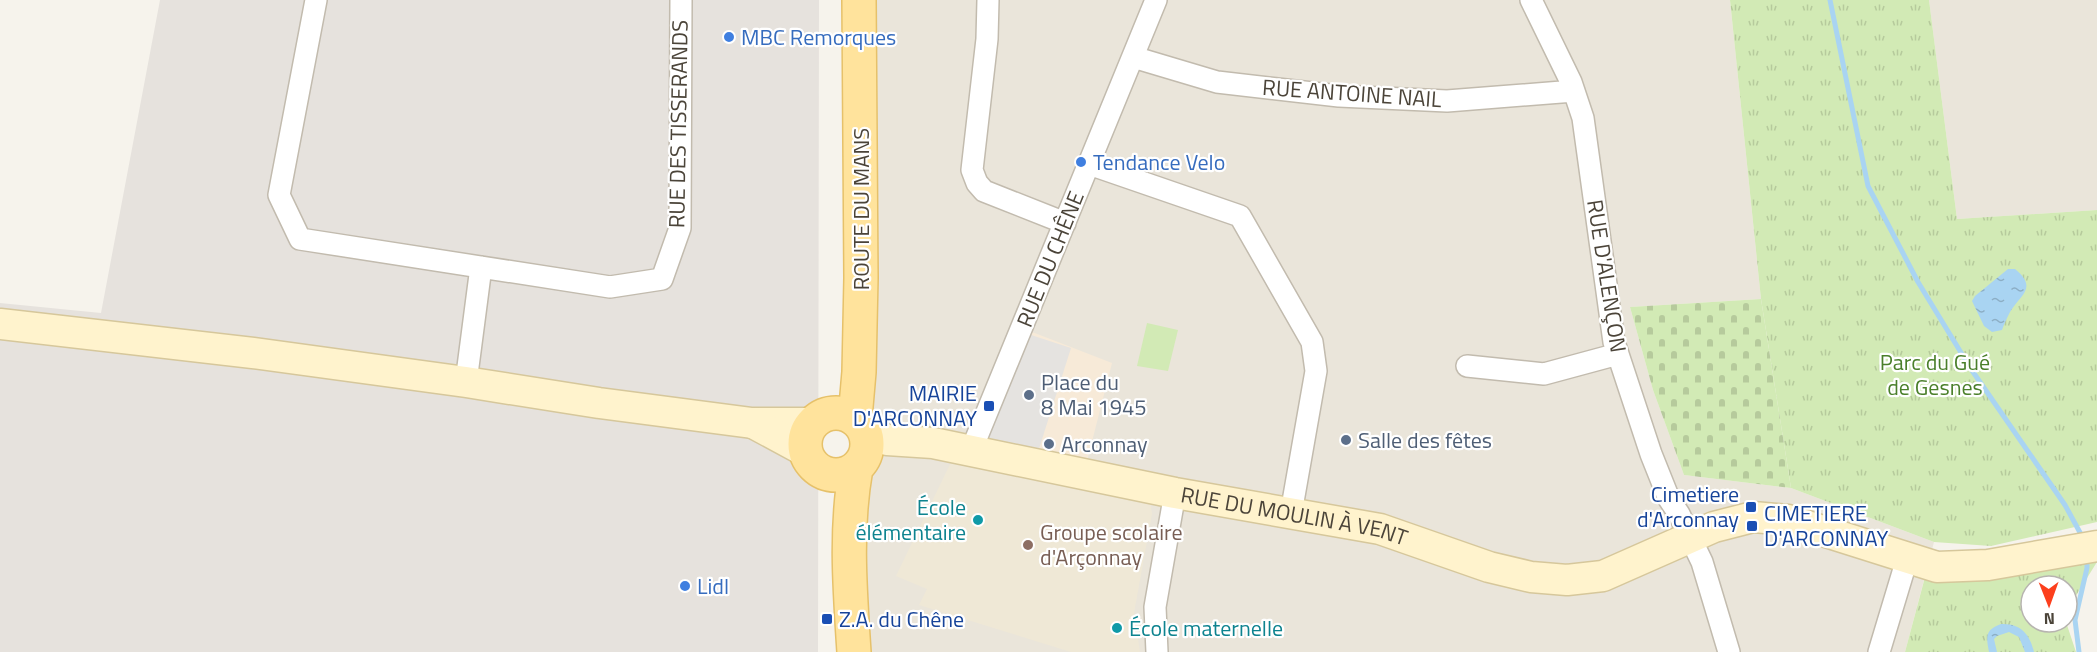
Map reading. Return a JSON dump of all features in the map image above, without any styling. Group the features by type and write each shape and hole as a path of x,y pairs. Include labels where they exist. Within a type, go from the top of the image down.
{"main road":[{"name":"ROUTE DU MANS","path":"842,0 838,115 844,274 841,372 851,497 850,593 854,652"},
{"name":"ROUTE DU MANS","path":"834,652 832,499 859,372 861,278 859,0"}],"street":[{"name":"RUE DES TISSERANDS","path":"316,0 279,195 300,239 610,287 662,279 680,228 681,0"},
{"path":"988,0 987,39 972,170 977,183 984,191 1065,223"},
{"name":"RUE DU CHÊNE","path":"971,451 1156,0"},
{"name":"RUE D'ALENÇON","path":"1531,0 1574,91 1583,118 1614,342 1651,454 1669,500 1679,514 1706,573 1729,652"},
{"name":"RUE ANTOINE NAIL","path":"1133,57 1217,82 1340,96 1447,101 1574,91"},
{"path":"1089,164 1240,216 1312,342 1315,358 1316,372 1291,513"},
{"path":"466,382 481,267"},
{"name":"RUE DU MOULIN À VENT","path":"0,324 253,353 466,382 599,403 752,423 845,441 933,443 1175,493 1380,529 1489,567 1531,577 1567,580 1603,576 1714,527 1753,517 1788,520 1907,560 1937,567 1988,566 2097,546"},
{"path":"1467,366 1544,374 1618,354"},
{"path":"1157,652 1155,607 1175,493"},
{"path":"1879,652 1907,560"}],"shaded area":[{"path":"160,0 819,0 818,652 0,652 0,303 101,313"},
{"path":"877,0 1730,0 1761,299 1630,307 1653,390 1684,475 1791,488 1934,542 1905,652 863,652 864,429 869,409"},
{"path":"1929,0 2097,0 2097,210 1957,219"},
{"path":"1027,330 1112,363 1085,469 977,448"},
{"name":"Place du 8 Mai 1945","path":"1028,334 1071,348 1037,455 983,443"},
{"name":"Groupe scolaire d'Arçonnay","path":"953,458 1150,500 1152,514 1134,613 1140,652 1071,652 919,605 927,589 896,576"}],"green space":[{"name":"Parc du Gué de Gesnes","path":"1730,0 1929,0 1957,219 2097,210 2097,522 1991,546 1934,542 1791,488 1761,299"},
{"path":"1761,299 1791,488 1684,475 1653,390 1630,307"},
{"path":"1147,323 1178,330 1168,371 1137,366"},
{"path":"2097,556 2097,562 2079,591 2079,574 2019,574 2019,634 2070,634 2076,652 1905,652 1925,577"}],"water":[{"path":"2008,269 2015,269 2022,276 2026,286 2025,291 2010,312 2002,330 1992,332 1984,326 1972,301"},
{"path":"2001,624 2014,625 2019,628 2019,634 2027,635 2034,652 2025,652 2019,637 2009,632 1994,639 1997,652 1989,652 1988,634"}],"waterway":[{"path":"1830,0 1868,186 1918,282 1971,369 2065,505 2083,538"},
{"path":"2079,652 2075,620 2087,563"}],"place":[{"name":"MBC Remorques","path":"729,37"},
{"name":"Tendance Velo","path":"1081,162"},
{"name":"Place du 8 Mai 1945","path":"1029,395"},
{"name":"MAIRIE D'ARCONNAY","path":"989,406"},
{"name":"Salle des fêtes","path":"1346,440"},
{"name":"Arconnay","path":"1049,444"},
{"name":"Cimetiere d'Arconnay","path":"1751,507"},
{"name":"École élémentaire","path":"978,520"},
{"name":"CIMETIERE D'ARCONNAY","path":"1752,526"},
{"name":"Groupe scolaire d'Arçonnay","path":"1028,545"},
{"name":"Lidl","path":"685,586"},
{"name":"Z.A. du Chêne","path":"827,619"},
{"name":"École maternelle","path":"1117,628"}]}
